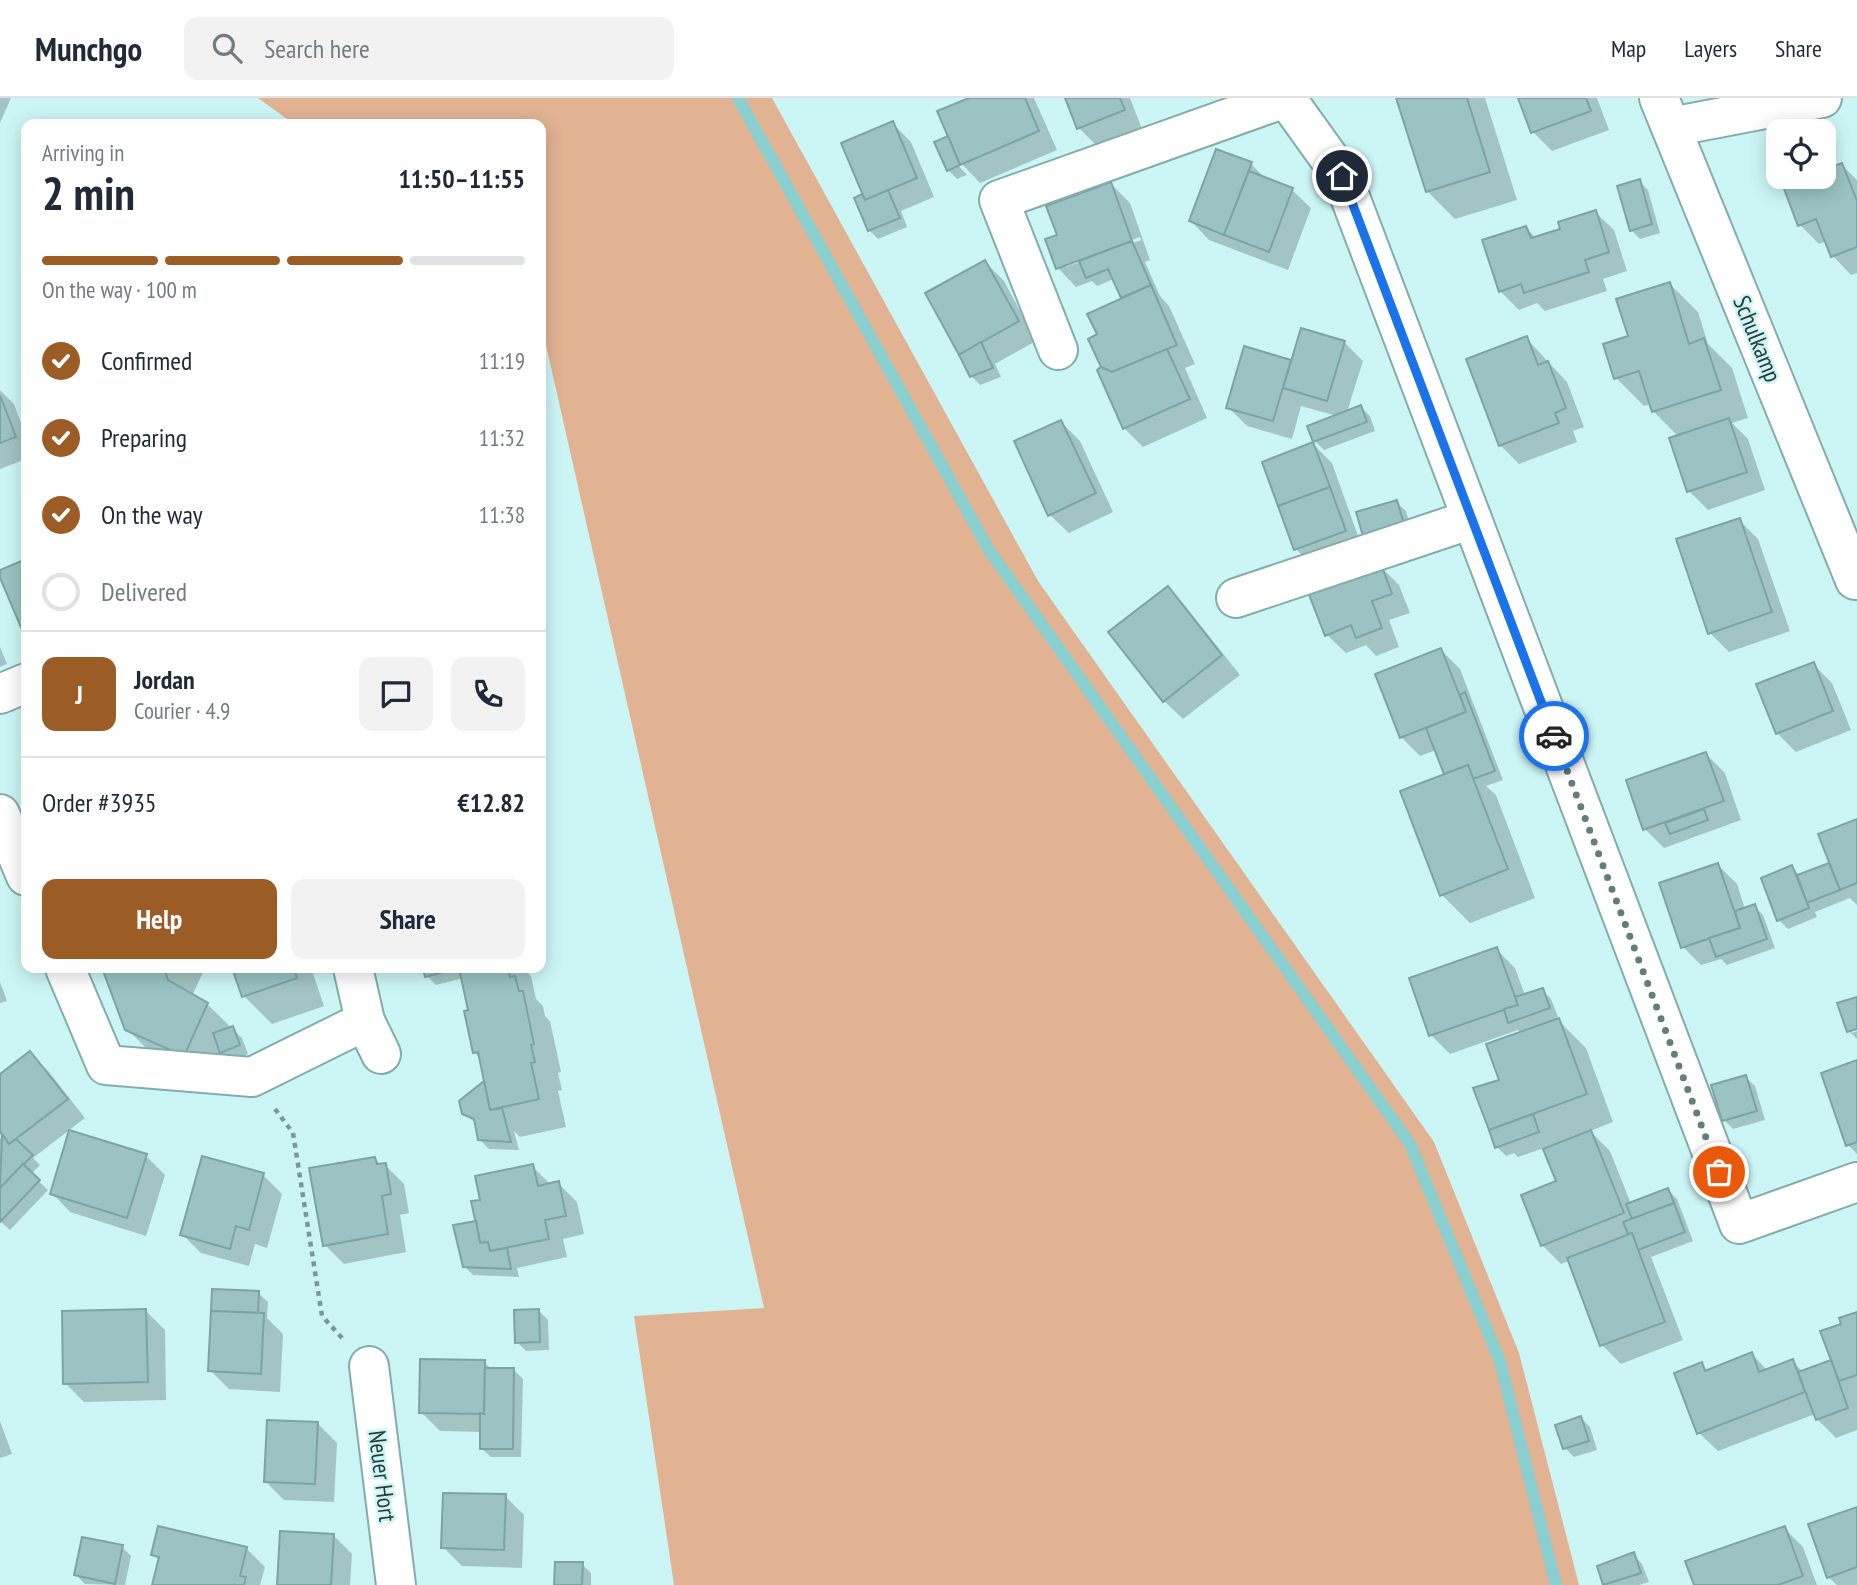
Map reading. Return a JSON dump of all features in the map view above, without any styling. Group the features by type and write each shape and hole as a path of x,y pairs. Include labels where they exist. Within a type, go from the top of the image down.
{"street":[{"path":"1058,349 999,200 1285,98 1342,176 1739,1224 1857,1182"},
{"path":"1665,112 1822,98"},
{"name":"Schulkamp","path":"1665,112 1856,581"},
{"path":"1236,598 1472,519"},
{"path":"0,694 21,685"},
{"path":"0,814 21,864"},
{"path":"67,973 106,1065 252,1077 365,1021"},
{"path":"354,973 365,1021 381,1054"},
{"name":"Neuer Hort","path":"369,1366 396,1585"}],"path":[{"path":"252,1077 293,1133 322,1316 369,1366"}],"shaded area":[{"path":"258,98 772,98 1038,581 1434,1142 1519,1353 1579,1585 674,1585 634,1316 764,1308 546,345 546,119 287,119"}],"building":[{"path":"969,98 1025,98 1039,131 960,165 937,111"},
{"path":"1065,98 1120,98 1125,110 1077,129"},
{"path":"1396,98 1467,98 1490,172 1426,192"},
{"path":"1518,98 1586,98 1591,111 1531,133"},
{"path":"893,121 917,178 865,200 841,143"},
{"path":"948,136 960,165 947,171 934,142"},
{"path":"1216,149 1252,162 1224,235 1189,221"},
{"path":"1842,163 1857,201 1857,247 1831,257 1816,219 1798,226 1784,189 1836,189 1836,165"},
{"path":"1249,171 1293,188 1269,252 1224,235"},
{"path":"1640,179 1652,224 1630,231 1617,186"},
{"path":"1111,182 1132,241 1056,269 1045,239 1057,235 1046,206"},
{"path":"888,190 900,218 868,231 854,198 862,194 865,200"},
{"path":"1596,210 1609,252 1585,260 1589,272 1524,293 1521,284 1499,292 1482,240 1526,226 1531,238 1560,229 1558,222"},
{"path":"1132,241 1151,285 1121,298 1108,269 1086,278 1079,261"},
{"path":"985,260 1019,321 959,355 925,293"},
{"path":"1670,282 1689,344 1704,338 1721,390 1652,412 1639,371 1614,379 1603,344 1628,336 1616,299"},
{"path":"1151,285 1177,345 1112,372 1101,367 1088,339 1097,334 1087,314"},
{"path":"1301,328 1345,341 1327,401 1283,388"},
{"path":"1527,336 1538,365 1548,361 1566,408 1555,413 1559,423 1499,446 1466,359"},
{"path":"981,342 993,368 970,377 959,355"},
{"path":"1244,346 1291,360 1273,421 1226,408"},
{"path":"1167,349 1190,399 1123,429 1097,370 1101,367 1112,372"},
{"path":"0,395 16,437 0,443"},
{"path":"1361,405 1367,422 1313,442 1307,426"},
{"path":"1729,418 1747,472 1687,492 1669,438"},
{"path":"1061,420 1096,493 1048,516 1014,441"},
{"path":"1313,442 1330,487 1278,506 1262,462"},
{"path":"1330,487 1346,531 1294,550 1278,506"},
{"path":"1397,500 1404,524 1363,536 1356,512"},
{"path":"1740,518 1772,612 1708,634 1676,539"},
{"path":"21,561 21,627 0,578 0,570"},
{"path":"1381,564 1392,594 1372,601 1382,628 1356,638 1351,625 1325,636 1308,592"},
{"path":"1168,586 1222,655 1163,702 1108,632"},
{"path":"1441,648 1466,712 1400,738 1375,674"},
{"path":"1814,662 1833,711 1776,734 1756,684"},
{"path":"1465,692 1495,771 1473,779 1468,765 1444,774 1426,728 1466,712 1460,695"},
{"path":"1706,752 1724,801 1643,830 1626,780"},
{"path":"1468,765 1508,869 1440,896 1400,791"},
{"path":"1704,809 1708,820 1670,834 1665,823"},
{"path":"1857,819 1857,883 1840,890 1818,834"},
{"path":"1718,863 1740,928 1681,948 1659,883"},
{"path":"1829,863 1840,890 1807,903 1797,875"},
{"path":"1792,865 1809,908 1777,921 1761,878"},
{"path":"1755,904 1767,939 1716,957 1709,938 1740,928 1735,911"},
{"path":"1497,947 1518,1005 1429,1036 1409,978"},
{"path":"104,973 166,973 168,980 208,1003 184,1056 125,1030"},
{"path":"234,973 296,973 297,978 242,997"},
{"path":"424,973 440,973 425,977"},
{"path":"460,973 509,973 510,977 515,976 519,991 523,991 534,1044 531,1045 535,1062 531,1063 539,1099 490,1110 478,1052 473,1053 464,1011 468,1010"},
{"path":"1543,988 1550,1008 1508,1023 1504,1009 1518,1005 1515,997"},
{"path":"1857,997 1857,1029 1847,1032 1837,1003"},
{"path":"1559,1018 1587,1094 1489,1130 1473,1088 1499,1080 1486,1044"},
{"path":"233,1026 240,1045 220,1053 213,1033"},
{"path":"30,1051 68,1099 9,1144 0,1132 0,1074"},
{"path":"1857,1060 1857,1142 1846,1146 1821,1073"},
{"path":"1746,1075 1757,1111 1722,1121 1711,1085"},
{"path":"484,1081 490,1110 502,1108 511,1142 478,1140 474,1119 462,1114 459,1101"},
{"path":"1533,1114 1539,1132 1495,1148 1489,1130"},
{"path":"69,1130 147,1154 127,1218 50,1194"},
{"path":"1591,1130 1624,1213 1541,1246 1521,1195 1556,1181 1543,1149"},
{"path":"2,1134 9,1144 16,1139 33,1155 0,1188"},
{"path":"202,1156 264,1173 249,1230 236,1226 230,1249 180,1235"},
{"path":"375,1157 377,1164 386,1163 391,1194 382,1196 388,1234 323,1246 309,1168"},
{"path":"23,1164 40,1180 0,1222 0,1188"},
{"path":"533,1164 538,1186 559,1181 566,1216 545,1220 549,1239 490,1251 488,1242 480,1243 471,1201 480,1200 475,1176"},
{"path":"1668,1188 1674,1203 1632,1219 1626,1204"},
{"path":"1674,1203 1685,1232 1638,1250 1632,1233 1628,1234 1623,1222"},
{"path":"476,1221 480,1243 488,1242 490,1251 507,1248 511,1269 463,1267 453,1225"},
{"path":"1632,1233 1665,1322 1600,1346 1567,1258"},
{"path":"212,1289 259,1291 258,1313 211,1311"},
{"path":"146,1309 148,1382 63,1384 62,1311"},
{"path":"539,1309 540,1342 515,1343 514,1310"},
{"path":"211,1311 264,1313 261,1374 208,1371"},
{"path":"1857,1312 1857,1375 1839,1381 1820,1331 1841,1324 1839,1318"},
{"path":"1752,1352 1759,1372 1793,1359 1805,1392 1697,1434 1674,1373 1702,1362 1705,1371"},
{"path":"420,1359 485,1360 484,1414 419,1413"},
{"path":"1831,1360 1848,1408 1816,1420 1798,1372"},
{"path":"485,1368 514,1368 513,1449 480,1449 480,1413 484,1414"},
{"path":"1581,1416 1589,1441 1563,1449 1555,1425"},
{"path":"267,1420 318,1422 315,1484 264,1482"},
{"path":"443,1493 506,1494 504,1550 441,1548"},
{"path":"1857,1507 1857,1567 1827,1578 1808,1524"},
{"path":"158,1526 247,1547 240,1576 246,1577 244,1585 152,1585 159,1557 151,1555"},
{"path":"1785,1526 1803,1576 1778,1585 1694,1585 1685,1561"},
{"path":"280,1531 334,1534 331,1585 277,1585"},
{"path":"82,1537 123,1545 115,1584 74,1575"},
{"path":"1634,1552 1641,1573 1603,1585 1597,1566"},
{"path":"555,1562 583,1562 582,1585 554,1585"}],"waterway":[{"path":"738,98 989,550 1410,1144 1500,1361 1556,1585"}],"way so far":[{"path":"1554,736 1719,1172"}],"route":[{"path":"1342,176 1554,736"}]}
